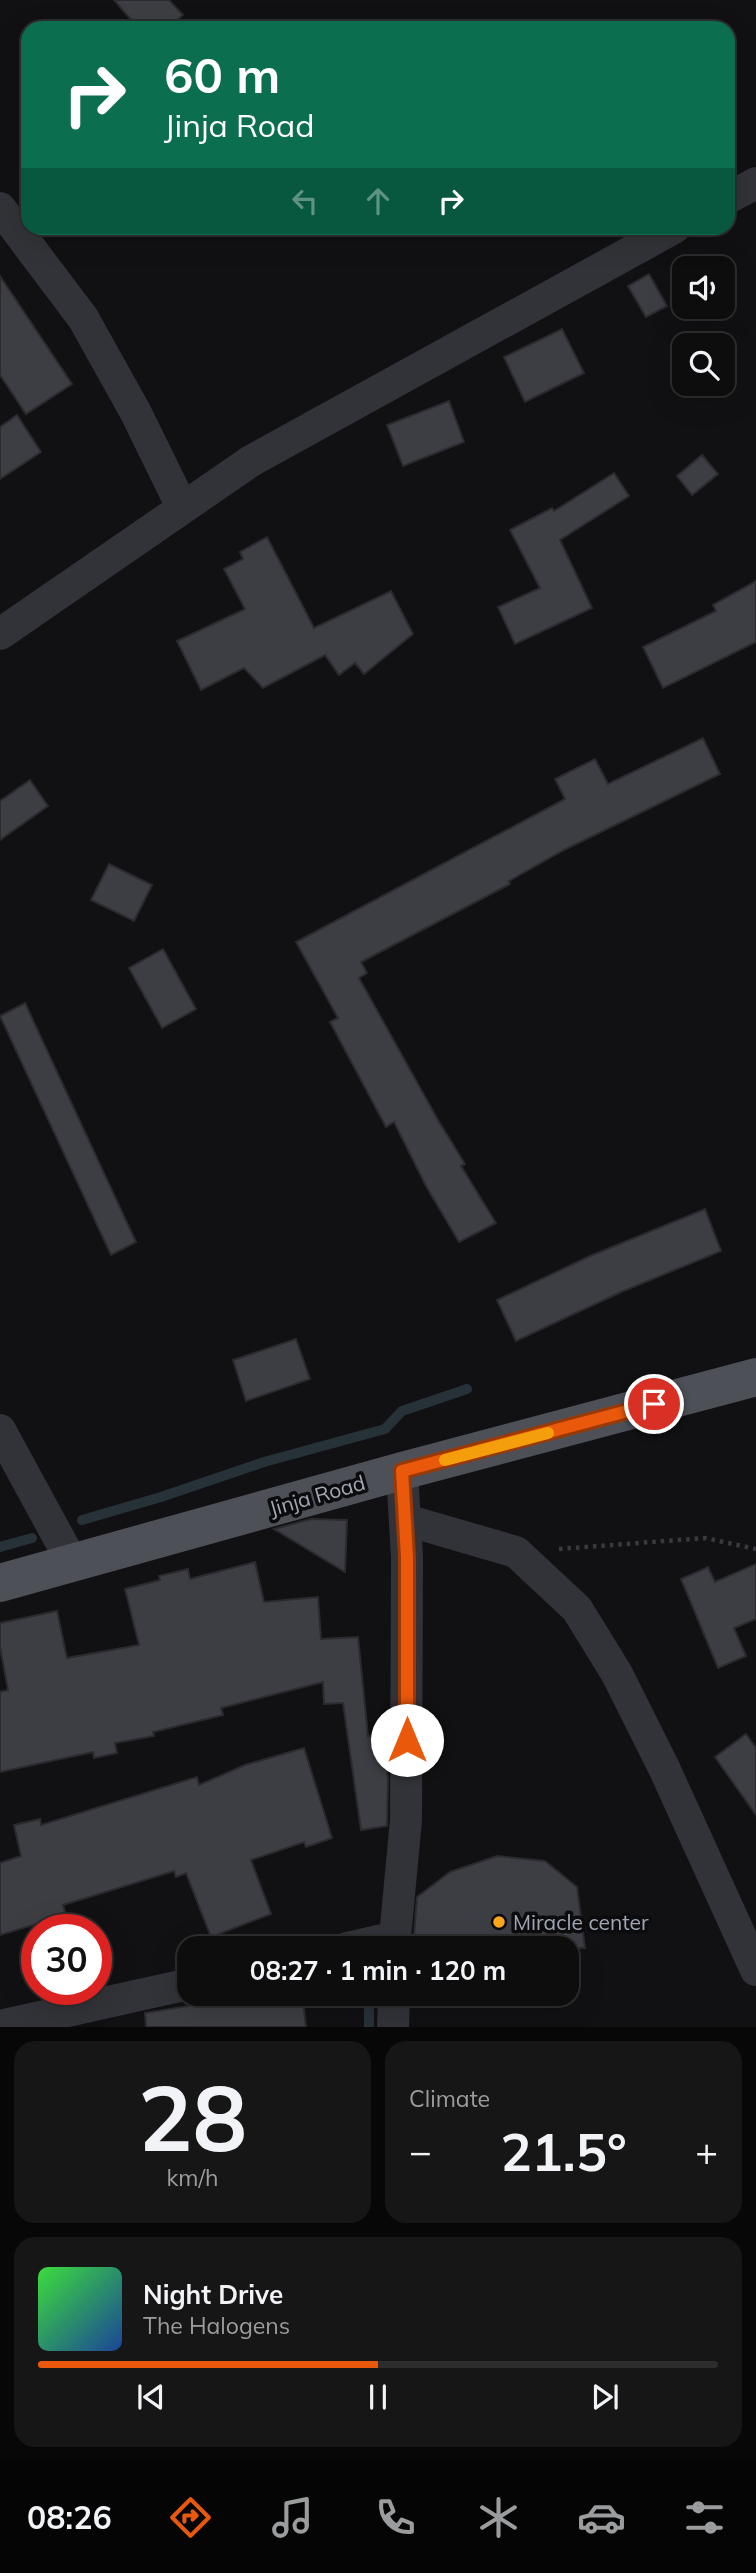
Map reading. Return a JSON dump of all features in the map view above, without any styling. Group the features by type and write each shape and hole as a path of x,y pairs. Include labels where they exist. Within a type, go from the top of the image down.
{"main road":[{"name":"Jinja Road","path":"0,1583 402,1471 756,1377"}],"street":[{"path":"735,194 756,183"},
{"path":"0,208 83,318 136,413 182,507"},
{"path":"0,634 251,461 661,235"},
{"path":"0,1430 73,1564"},
{"path":"396,1936 406,1820 406,1520 402,1471"},
{"path":"406,1520 516,1552 577,1609 617,1674 664,1768 756,1970"},
{"path":"0,2026 177,1987"},
{"path":"393,2027 394,2006"}],"path":[{"path":"516,1552 705,1538 756,1549"}],"building":[{"path":"114,0 169,0 183,15 176,21 132,21"},
{"path":"649,274 667,306 646,317 628,286"},
{"path":"0,276 72,384 26,414 0,375"},
{"path":"562,329 584,373 525,402 504,357"},
{"path":"449,401 464,442 403,466 387,425"},
{"path":"17,415 41,452 0,479 0,427"},
{"path":"702,455 718,474 692,495 677,476"},
{"path":"614,473 629,496 560,540 592,608 515,644 498,607 540,588 510,530 552,508 554,511"},
{"path":"267,537 314,628 391,591 413,634 364,674 355,663 339,675 325,655 263,688 244,668 201,690 177,641 245,609 224,569 243,559 240,552"},
{"path":"756,581 756,642 663,688 643,647 716,611 713,605"},
{"path":"703,738 720,774 564,850 509,881 510,884 361,962 367,973 359,978 465,1164 461,1166 496,1223 459,1242 426,1186 394,1122 386,1127 330,1022 338,1018 296,942 565,799 555,779 595,759 608,784"},
{"path":"30,780 48,806 0,840 0,801"},
{"path":"109,864 152,885 134,921 91,900"},
{"path":"163,949 196,1009 162,1028 129,968"},
{"path":"25,1003 136,1242 111,1255 0,1016"},
{"path":"705,1209 721,1251 621,1292 516,1341 497,1300 590,1256"},
{"path":"296,1339 310,1379 246,1401 233,1360"},
{"path":"311,1519 347,1520 345,1572 274,1529"},
{"path":"255,1562 264,1602 318,1597 321,1639 358,1637 368,1736 381,1734 388,1778 387,1826 361,1830 343,1703 324,1704 323,1682 221,1708 223,1715 153,1732 154,1736 115,1743 117,1753 94,1758 93,1752 0,1772 0,1692 8,1690 0,1647 0,1623 57,1611 67,1658 139,1645 125,1589 160,1580 159,1576 188,1569 190,1579"},
{"path":"756,1564 756,1619 734,1628 746,1656 718,1668 681,1579 708,1567 715,1582"},
{"path":"746,1734 756,1748 756,1815 715,1757"},
{"path":"304,1748 332,1838 306,1847 304,1842 251,1860 271,1914 211,1936 186,1873 176,1877 174,1871 63,1905 66,1914 21,1914 21,1929 0,1935 0,1863 21,1856 14,1825 40,1819 41,1825 197,1777 199,1785 245,1765"},
{"name":"Miracle center","path":"497,1856 545,1861 577,1887 585,1948 579,1948 579,1936 414,1936 417,1897 450,1872"},
{"path":"188,2006 304,2006 306,2027 146,2027 145,2013"}],"waterway":[{"path":"82,1520 264,1462 385,1429 402,1411 467,1389"},
{"path":"0,1547 32,1538"},
{"path":"369,2006 369,2027"}],"slow traffic":[{"path":"445,1460 548,1433"}],"place":[{"name":"Miracle center","path":"499,1922"}],"route":[{"path":"407,1740 407,1557 402,1471 654,1404"}]}
